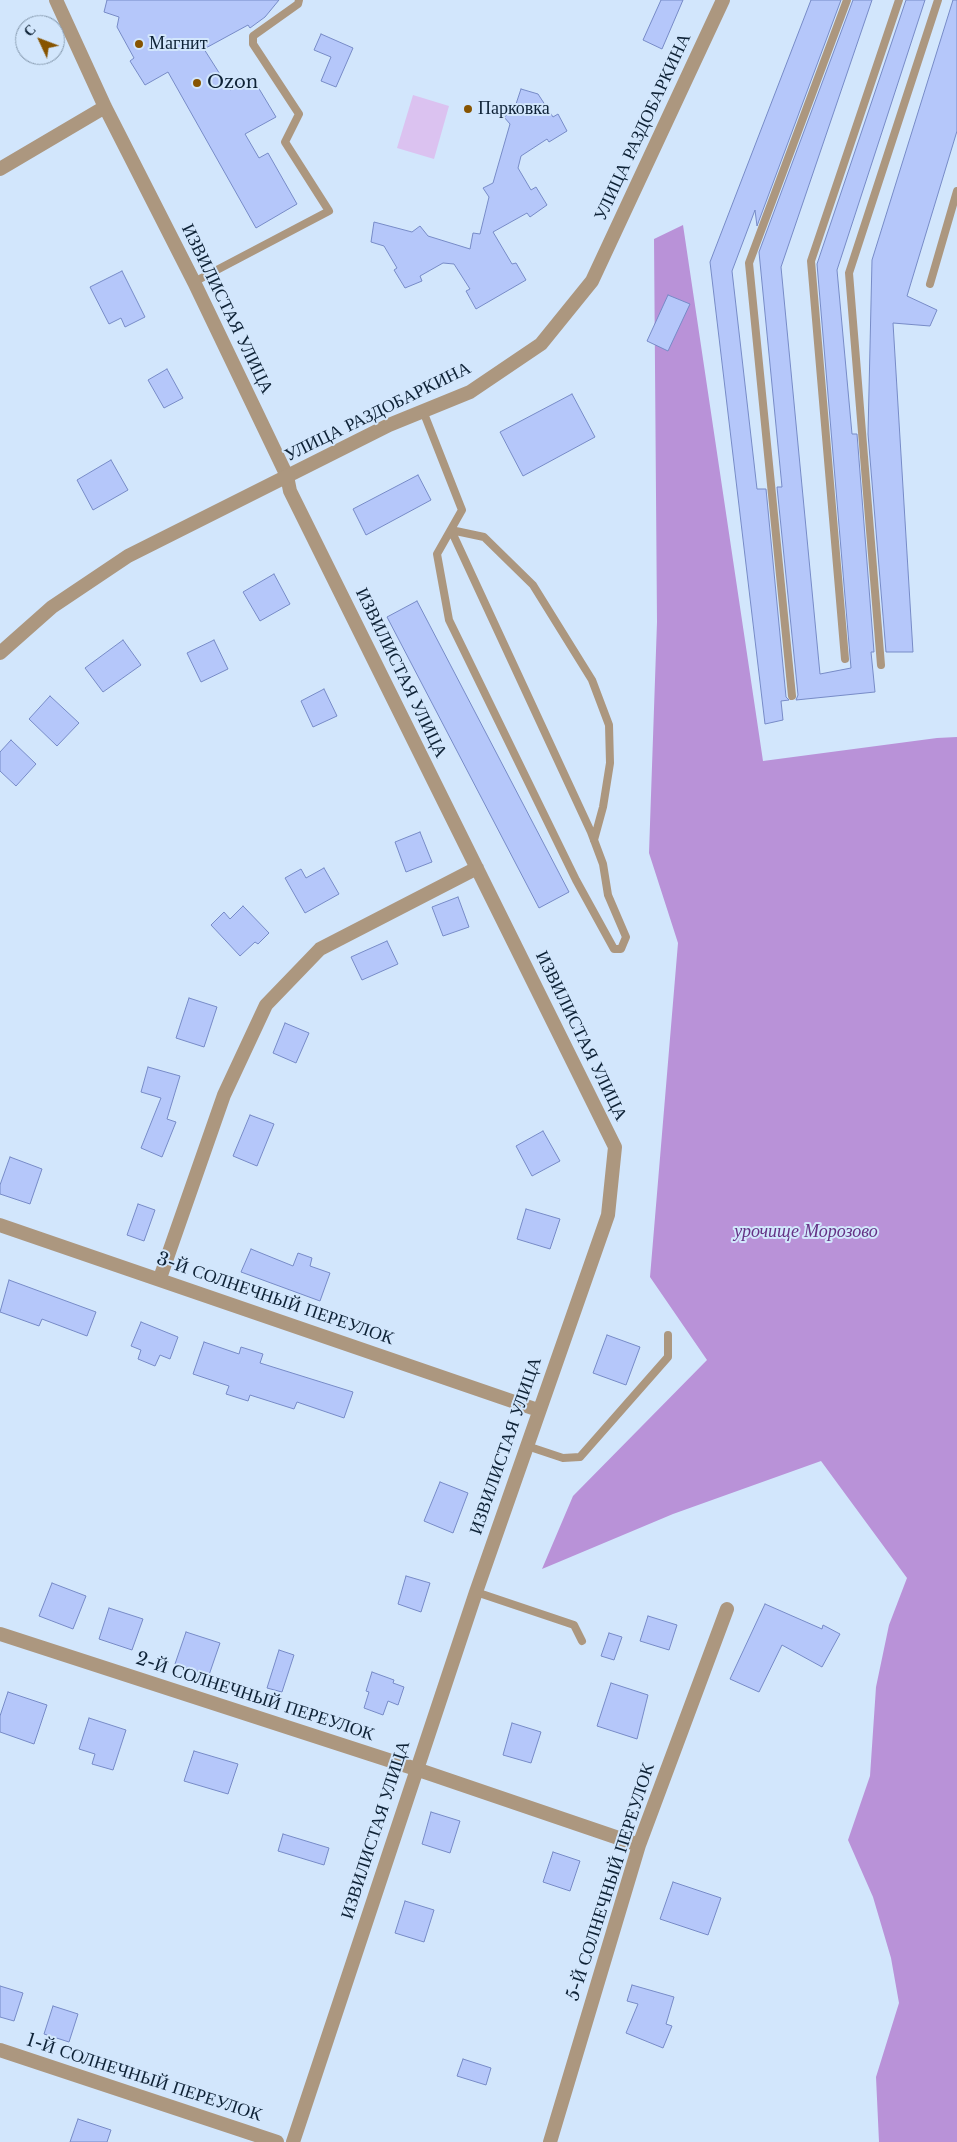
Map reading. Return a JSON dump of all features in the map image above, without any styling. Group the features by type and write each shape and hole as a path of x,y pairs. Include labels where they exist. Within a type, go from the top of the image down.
{"street":[{"name":"ИЗВИЛИСТАЯ УЛИЦА","path":"56,0 105,107 194,282 288,476 290,491 615,1147 608,1215 538,1410 476,1592 293,2142"},
{"name":"УЛИЦА РАЗДОБАРКИНА","path":"0,653 52,607 128,556 389,425 470,392 541,344 592,282 723,0"},
{"path":"0,169 105,107"},
{"path":"160,1278 224,1095 266,1005 320,949 477,868"},
{"name":"3-Й СОЛНЕЧНЫЙ ПЕРЕУЛОК","path":"0,1225 160,1278 538,1410"},
{"name":"5-Й СОЛНЕЧНЫЙ ПЕРЕУЛОК","path":"550,2142 639,1844 727,1609"},
{"name":"2-Й СОЛНЕЧНЫЙ ПЕРЕУЛОК","path":"0,1634 416,1769 639,1844"},
{"name":"1-Й СОЛНЕЧНЫЙ ПЕРЕУЛОК","path":"0,2050 276,2142"}],"lane":[{"path":"194,282 329,212 285,142 299,114 253,44 254,36 298,4 299,0"},
{"path":"792,696 749,263 847,0"},
{"path":"845,660 811,261 900,0"},
{"path":"881,665 849,273 938,0"},
{"path":"930,284 957,191"},
{"path":"422,411 462,510 437,554 449,620 576,880 614,949 621,949 626,937 608,895 603,864 594,840 451,530"},
{"path":"451,530 484,537 533,585 592,680 609,725 610,763 603,807 594,840"},
{"path":"527,1446 562,1458 580,1458 668,1357 668,1334"},
{"path":"476,1592 574,1625 582,1641"}],"shaded area":[{"path":"413,95 449,106 434,159 397,148"}],"green space":[{"name":"урочище Морозово","path":"683,225 763,761 957,737 957,2142 879,2142 876,2077 899,2003 891,1958 873,1897 848,1840 870,1776 876,1687 889,1625 907,1578 821,1461 673,1514 542,1569 573,1496 707,1360 650,1277 678,943 649,853 657,622 654,239"}],"building":[{"path":"107,0 279,0 265,17 250,28 248,25 204,49 230,90 252,77 276,117 245,134 259,158 268,153 297,204 256,228 168,72 145,85 130,61 134,58 117,27 119,17 104,12"},
{"path":"661,0 683,0 662,49 643,40"},
{"path":"811,0 841,0 757,226 755,210 732,271 757,489 766,489 786,697 789,700 781,701 783,720 765,724 710,262"},
{"path":"853,0 872,0 781,267 820,674 851,668 817,264 906,0 925,0 837,270 852,434 857,434 874,652 871,652 875,692 796,700 798,695 777,487 782,487 759,252"},
{"path":"953,0 957,0 957,131 907,296 937,310 930,326 893,323 913,652 886,652 868,434 872,260"},
{"path":"321,34 353,48 336,87 321,81 331,57 314,50"},
{"path":"521,89 538,94 553,117 558,114 567,131 549,142 547,139 521,156 518,168 531,190 536,187 547,205 530,217 527,213 493,232 512,264 516,263 526,280 476,309 466,291 470,289 454,264 443,263 420,276 422,281 405,288 394,270 397,268 384,246 371,242 374,222 412,232 420,226 428,236 470,249 473,233 480,234 489,197 483,188 493,183 510,124 504,117 514,110"},
{"path":"122,271 145,317 125,327 121,318 109,324 90,287"},
{"path":"668,295 690,304 668,351 647,341"},
{"path":"167,369 183,398 164,408 148,380"},
{"path":"572,394 595,437 523,476 500,432"},
{"path":"111,460 128,490 93,510 77,480"},
{"path":"418,475 431,500 366,535 353,509"},
{"path":"274,574 290,604 260,621 243,592"},
{"path":"417,601 569,892 539,908 387,617"},
{"path":"123,640 141,665 103,692 85,668"},
{"path":"214,640 228,669 201,682 187,653"},
{"path":"324,689 337,716 313,727 301,701"},
{"path":"50,696 79,723 57,746 29,719"},
{"path":"11,740 36,764 16,786 0,771 0,752"},
{"path":"420,832 432,862 406,872 395,842"},
{"path":"324,868 339,894 305,913 285,878 301,869 306,878"},
{"path":"458,897 469,927 443,936 432,907"},
{"path":"243,906 269,933 258,944 255,942 240,956 211,925 224,912 230,919"},
{"path":"387,941 398,964 362,980 351,957"},
{"path":"189,998 217,1007 204,1047 176,1038"},
{"path":"285,1023 309,1033 296,1063 273,1053"},
{"path":"148,1067 180,1076 167,1119 176,1122 162,1157 141,1148 161,1098 141,1092"},
{"path":"250,1115 274,1124 257,1166 233,1156"},
{"path":"543,1131 560,1161 532,1176 516,1146"},
{"path":"10,1157 42,1169 30,1204 0,1194 0,1185"},
{"path":"138,1204 155,1210 144,1241 127,1235"},
{"path":"526,1209 560,1219 550,1249 517,1239"},
{"path":"251,1249 293,1266 298,1253 312,1258 310,1266 330,1273 320,1301 241,1272"},
{"path":"9,1280 96,1312 87,1336 42,1319 39,1326 0,1312"},
{"path":"141,1322 178,1337 170,1359 160,1355 155,1366 138,1359 141,1350 131,1346"},
{"path":"607,1335 640,1347 626,1385 593,1373"},
{"path":"204,1342 239,1354 241,1347 263,1354 260,1363 353,1392 344,1418 297,1402 294,1409 250,1395 248,1401 226,1394 229,1386 193,1374"},
{"path":"440,1482 468,1493 453,1533 424,1521"},
{"path":"406,1576 430,1583 421,1612 398,1604"},
{"path":"52,1583 86,1596 73,1629 39,1616"},
{"path":"765,1604 822,1629 823,1625 840,1634 822,1667 782,1645 759,1692 730,1679"},
{"path":"109,1608 143,1619 132,1650 99,1639"},
{"path":"648,1616 677,1625 669,1650 640,1641"},
{"path":"186,1632 220,1643 209,1675 175,1664"},
{"path":"609,1633 622,1637 614,1660 601,1656"},
{"path":"279,1650 294,1655 282,1692 267,1688"},
{"path":"372,1672 394,1680 393,1683 404,1687 398,1705 388,1701 383,1715 364,1708 369,1692 366,1691"},
{"path":"611,1683 648,1695 637,1739 597,1726"},
{"path":"8,1692 47,1705 34,1744 0,1732 0,1716"},
{"path":"89,1718 126,1730 113,1770 92,1764 95,1754 79,1749"},
{"path":"512,1723 541,1732 531,1763 503,1755"},
{"path":"194,1751 238,1764 228,1794 184,1781"},
{"path":"431,1812 460,1821 450,1853 422,1844"},
{"path":"283,1834 329,1848 324,1865 278,1851"},
{"path":"553,1852 580,1861 570,1891 543,1882"},
{"path":"673,1882 721,1898 708,1935 660,1919"},
{"path":"405,1901 434,1910 424,1942 395,1933"},
{"path":"632,1985 674,1997 666,2024 672,2026 663,2048 626,2033 638,2004 627,2001"},
{"path":"0,1986 23,1993 14,2021 0,2017"},
{"path":"53,2006 78,2014 69,2042 44,2034"},
{"path":"463,2059 491,2068 486,2085 457,2076"},
{"path":"78,2119 111,2130 107,2142 70,2142"}],"place":[{"name":"Магнит","path":"139,44"},
{"name":"Ozon","path":"197,83"},
{"name":"Парковка","path":"468,109"}]}
